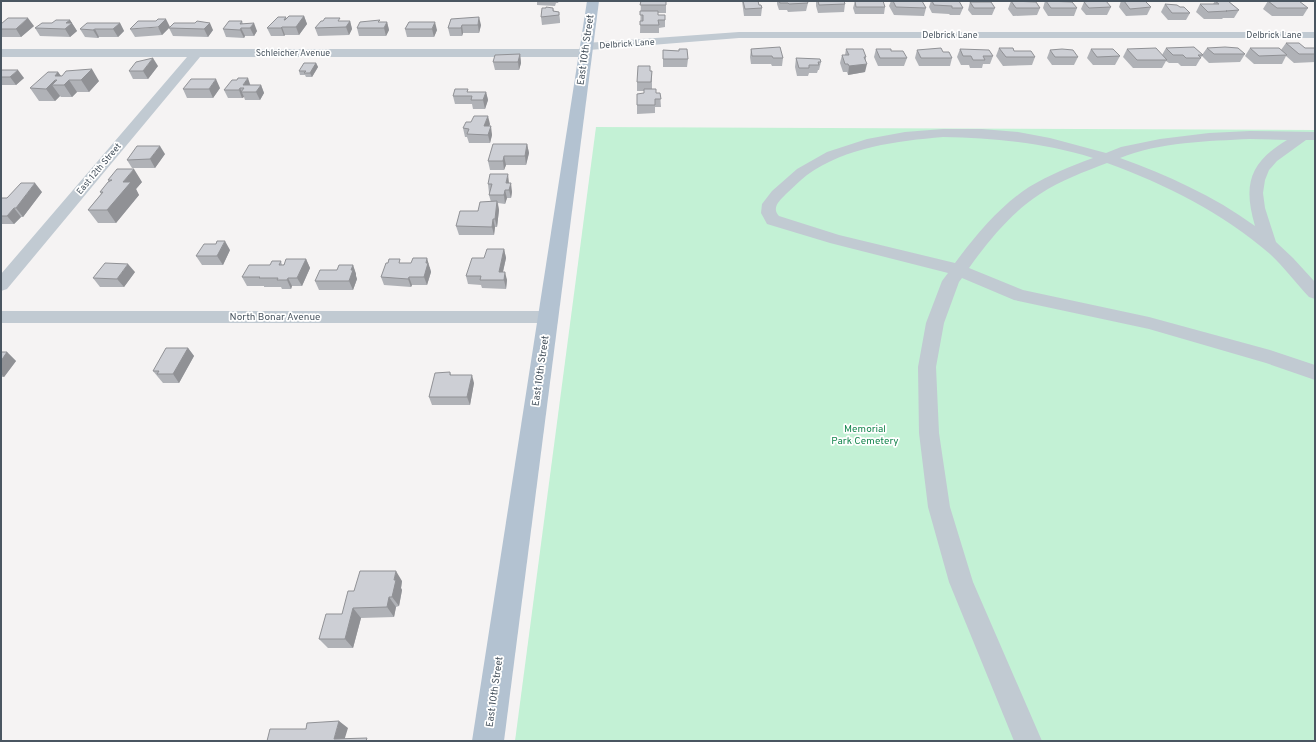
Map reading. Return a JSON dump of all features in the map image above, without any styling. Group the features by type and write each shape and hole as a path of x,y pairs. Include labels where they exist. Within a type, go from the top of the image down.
{"main road":[{"name":"East 10th Street","path":"488,741 593,1"}],"street":[{"name":"Delbrick Lane","path":"586,50 739,35 1315,35"},
{"name":"Schleicher Avenue","path":"1,53 586,50"},
{"name":"East 12th Street","path":"1,285 197,53"},
{"path":"1315,293 1286,260 1269,245 1241,224 1182,189 1106,158 1055,143 1024,138 964,133 921,134 887,139 856,147 831,156 806,169 782,188 769,203 767,209 768,215 773,220 844,241 959,270 974,275 1005,291 1020,296 1156,325 1270,357 1315,374"},
{"path":"1028,741 961,582 939,506 929,432 927,368 935,323 952,281 974,249 1008,212 1034,191 1068,174 1106,158 1126,150 1160,143 1209,137 1250,135 1310,136"},
{"path":"1269,245 1256,202 1256,185 1262,168 1273,156 1286,146 1310,136"},
{"name":"North Bonar Avenue","path":"1,317 548,317"}],"green space":[{"name":"Memorial Park Cemetery","path":"596,127 1315,130 1315,741 515,741"}],"building":[{"path":"641,1 666,1 666,5 640,5"},
{"path":"743,1 758,1 762,8 745,9"},
{"path":"779,1 807,1 808,3 789,4 780,3"},
{"path":"818,1 844,1 845,4 819,5"},
{"path":"855,1 883,1 885,7 856,7"},
{"path":"893,1 922,1 926,8 896,7"},
{"path":"932,1 959,1 963,8 934,5"},
{"path":"1011,1 1036,2 1040,8 1016,8"},
{"path":"1046,1 1072,2 1077,8 1051,8"},
{"path":"1106,1 1111,7 1089,8 1084,2"},
{"path":"1124,1 1145,1 1151,7 1130,9"},
{"path":"1215,1 1228,1 1239,10 1208,12 1200,4 1219,4"},
{"path":"1268,1 1299,1 1308,8 1277,8"},
{"path":"970,2 991,2 995,8 974,8"},
{"path":"1165,4 1184,7 1190,13 1172,13"},
{"path":"542,8 553,8 553,11 559,12 559,15 541,17"},
{"path":"640,11 658,11 658,15 665,15 665,20 658,20 659,25 640,25 640,21 643,21 643,15 640,15"},
{"path":"289,16 304,16 296,27 267,28 278,17 286,17 285,20"},
{"path":"479,17 478,25 462,25 461,28 448,28 451,19"},
{"path":"8,18 28,18 16,29 1,29 1,24"},
{"path":"325,18 340,18 338,21 350,21 346,27 315,28"},
{"path":"158,19 166,19 158,27 130,29 138,21 156,21"},
{"path":"56,20 70,20 66,23 72,23 65,29 35,28 42,23 52,23"},
{"path":"380,20 378,22 387,22 384,28 357,28 360,22"},
{"path":"197,21 210,23 204,29 169,28 174,23 195,23"},
{"path":"229,21 242,21 240,24 254,23 250,28 241,28 240,30 223,29"},
{"path":"409,22 435,22 432,29 405,29"},
{"path":"87,23 120,23 113,29 80,29"},
{"path":"1286,43 1299,43 1305,48 1315,48 1315,54 1299,54"},
{"path":"780,47 783,58 773,58 772,56 752,56 751,49"},
{"path":"1194,47 1203,55 1198,55 1201,58 1186,58 1183,55 1173,55 1166,48"},
{"path":"941,48 943,52 949,52 952,58 921,58 917,50"},
{"path":"999,48 1013,48 1014,51 1031,51 1035,57 1006,57"},
{"path":"1156,48 1167,60 1137,60 1127,49"},
{"path":"1207,48 1238,48 1245,54 1214,54"},
{"path":"1250,48 1279,48 1287,55 1259,56"},
{"path":"679,49 687,49 688,59 663,59 663,50 679,51"},
{"path":"846,49 863,49 867,64 849,66 848,64 845,64 842,55 849,55"},
{"path":"876,49 903,51 907,58 880,58"},
{"path":"960,49 989,50 993,56 983,56 985,60 973,60 971,56 963,56"},
{"path":"1091,49 1113,49 1120,56 1097,57"},
{"path":"1050,50 1073,50 1078,57 1055,57"},
{"path":"520,54 518,62 493,62 495,55"},
{"path":"153,58 143,71 129,71 136,62"},
{"path":"796,58 820,59 821,62 818,62 819,65 809,65 809,68 799,68"},
{"path":"304,63 316,63 310,73 304,73 306,71 299,71"},
{"path":"638,66 650,66 650,71 652,71 651,82 637,82"},
{"path":"92,69 81,80 69,80 64,85 52,85 57,80 55,80 46,89 30,88 48,72 58,72 55,76 62,76 66,71"},
{"path":"1,70 18,70 10,77 1,77"},
{"path":"238,78 248,78 243,85 261,85 256,92 241,92 244,88 240,88 239,90 224,90 232,80 237,80"},
{"path":"191,79 216,79 209,89 183,89"},
{"path":"455,89 468,89 467,92 486,92 483,100 471,100 472,96 453,96"},
{"path":"644,89 656,89 656,93 660,93 661,99 655,99 655,105 637,105 637,94 644,93"},
{"path":"474,116 488,116 484,126 491,126 488,135 467,134 469,129 463,128 466,122 471,122"},
{"path":"493,144 527,144 525,156 504,156 503,161 488,161"},
{"path":"137,146 160,146 150,159 127,160"},
{"path":"117,169 134,169 123,182 131,182 107,210 88,210 103,192 100,192 108,182 112,180 108,180"},
{"path":"490,174 508,174 506,183 511,183 509,190 505,190 504,195 489,195 492,184 488,184"},
{"path":"21,183 35,183 16,208 14,208 7,216 1,216 1,198 7,198"},
{"path":"497,201 495,219 493,219 492,227 456,226 460,211 478,211 480,202"},
{"path":"217,241 225,241 217,256 196,256 204,244 216,244"},
{"path":"487,249 504,249 499,272 505,272 504,280 480,280 481,276 466,276 472,258 484,258"},
{"path":"413,258 427,258 426,263 428,263 424,277 409,277 408,279 381,277 389,259 400,259 399,263 411,263"},
{"path":"286,259 306,259 297,278 277,280 278,278 242,277 249,265 270,265 272,261 281,261 279,265 284,265"},
{"path":"105,263 128,264 117,279 93,278"},
{"path":"339,265 353,265 351,270 353,270 349,281 315,281 320,270 337,270"},
{"path":"166,348 188,348 173,374 157,374 159,371 153,371"},
{"path":"1,352 7,352 1,361"},
{"path":"450,372 450,375 472,375 467,397 429,397 435,373"},
{"path":"360,571 396,571 394,580 396,580 392,597 389,597 387,607 353,608 345,639 319,639 326,614 342,614 348,591 354,591"},
{"path":"339,721 334,739 367,738 366,741 267,741 270,729 306,729 307,723"}]}
